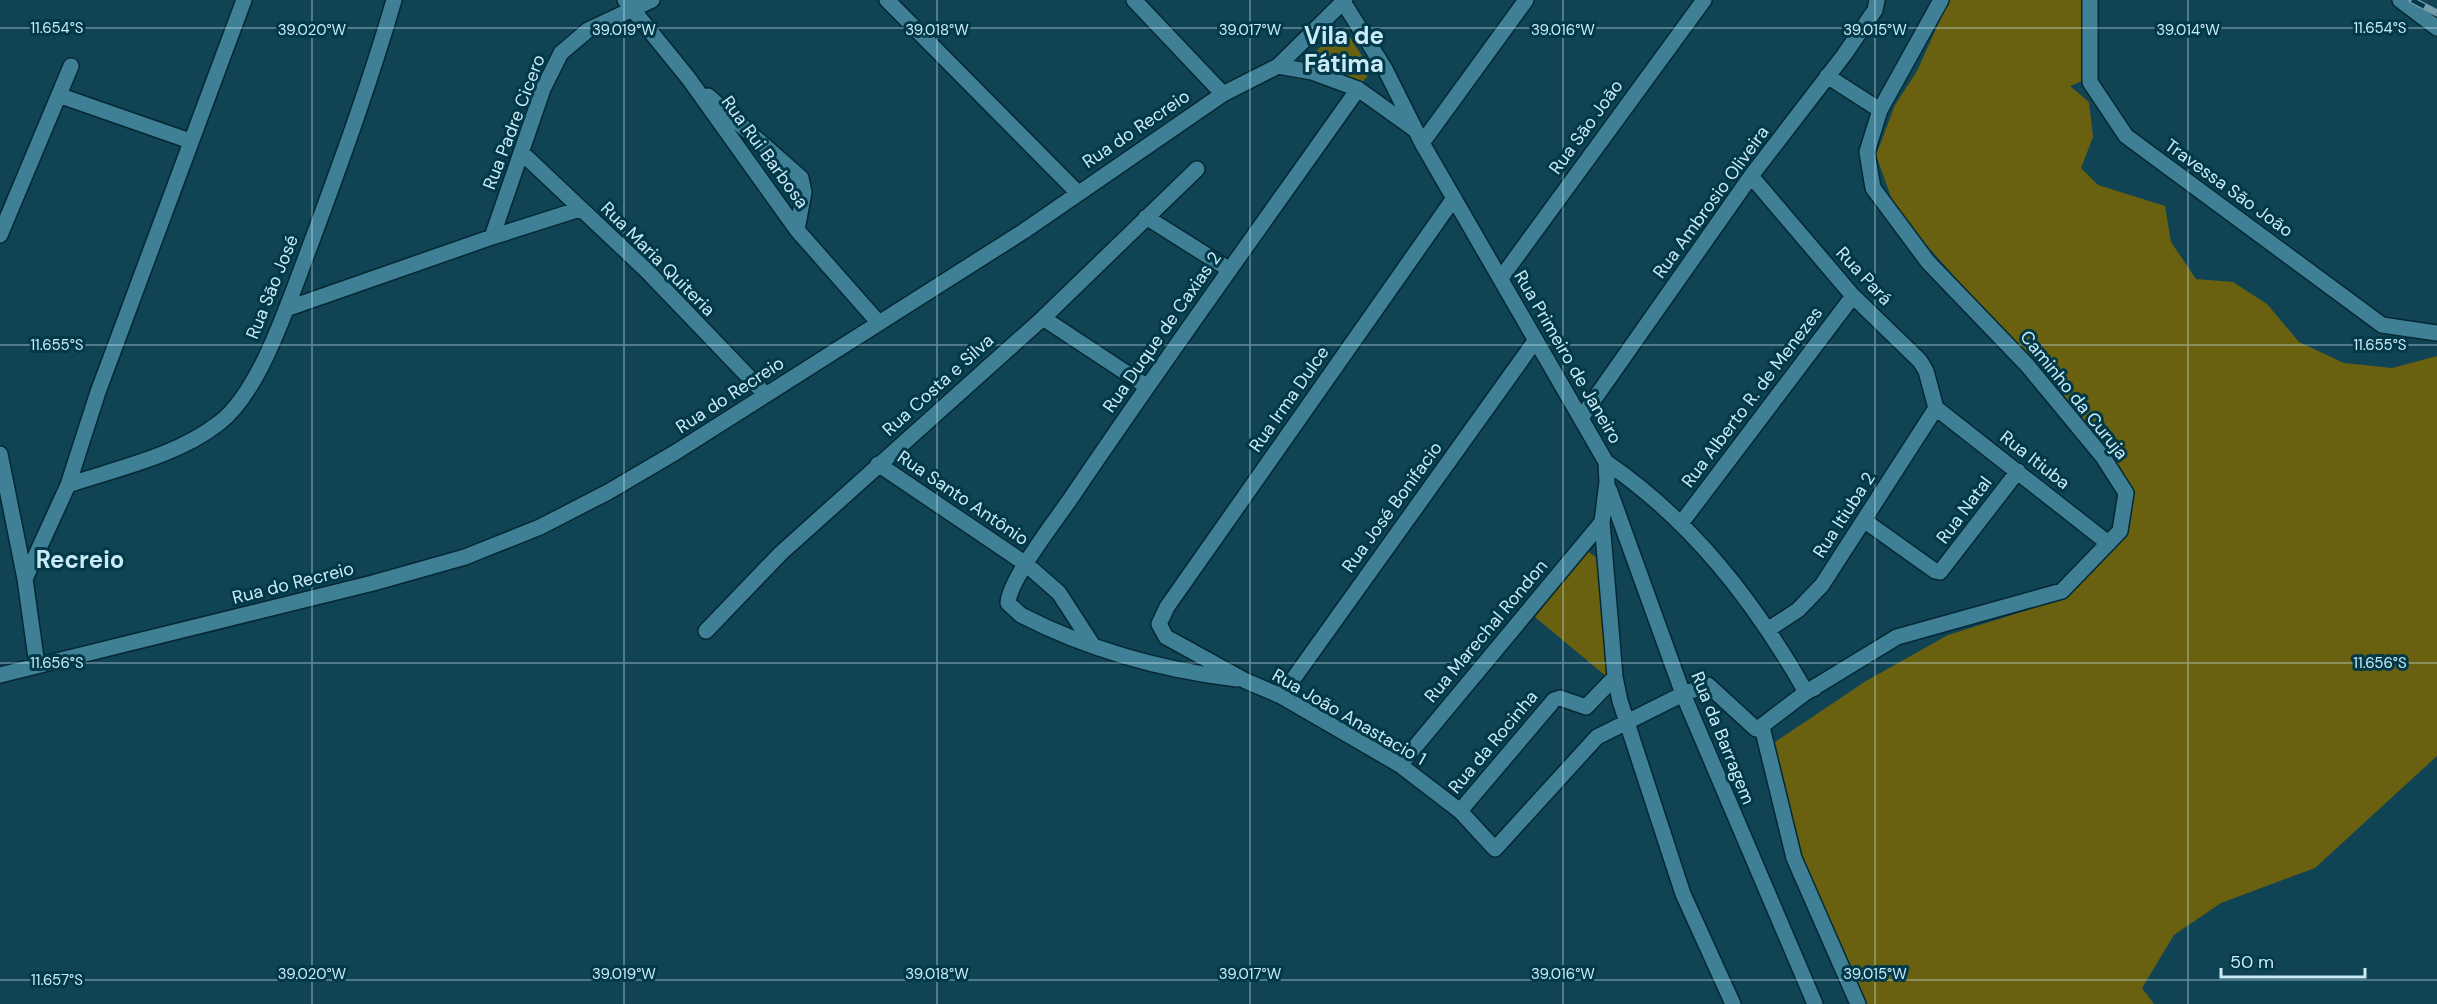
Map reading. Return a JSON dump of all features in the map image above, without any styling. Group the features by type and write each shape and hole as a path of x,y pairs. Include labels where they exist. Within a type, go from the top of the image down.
{"street":[{"path":"25,579 68,485 98,392 244,0"},
{"name":"Rua São José","path":"68,485 185,445 221,422 243,396 260,368 286,309 353,130 394,0"},
{"name":"Rua Padre Cicero","path":"492,237 543,89 561,53 588,30 628,5 652,0"},
{"path":"886,0 1078,193"},
{"path":"1134,0 1223,94"},
{"path":"1422,143 1526,0"},
{"name":"Rua São João","path":"1501,278 1704,0"},
{"name":"Caminho da Curuja","path":"1762,727 1805,693 1819,687 1897,637 2062,591 2120,531 2126,493 2103,457 2027,365 1928,262 1873,188 1867,152 1880,110 1941,0"},
{"name":"Travessa São João","path":"2090,0 2090,82 2126,136 2382,325 2437,333"},
{"path":"2400,0 2437,28"},
{"name":"Rua do Recreio","path":"0,675 373,583 465,556 540,527 608,492 766,395 1024,231 1223,94 1278,66 1344,1"},
{"name":"Rua Primeiro de Janeiro","path":"1344,1 1385,69 1414,129 1606,462 1607,482 1602,522 1615,677 1626,721 1683,894 1733,1004"},
{"name":"Rua Rui Barbosa","path":"628,5 689,79 797,230 878,322"},
{"name":"Rua Ambrosio Oliveira","path":"1581,418 1751,176 1827,76 1876,5"},
{"path":"0,235 72,66"},
{"path":"1278,66 1312,72 1358,88 1414,129"},
{"path":"1827,76 1880,110"},
{"path":"689,79 801,178 804,192 797,230"},
{"name":"Rua Duque de Caxias 2","path":"1008,603 1009,596 1026,564 1146,387 1358,88"},
{"path":"61,96 190,141"},
{"name":"Rua Maria Quiteria","path":"521,152 647,271 766,395"},
{"name":"Rua Costa e Silva","path":"706,631 781,553 1043,318 1197,170"},
{"name":"Rua Pará","path":"1751,176 1853,296 1920,361 1926,371 1936,408"},
{"name":"Rua Irma Dulce","path":"1159,624 1167,607 1454,198"},
{"path":"286,309 492,237 580,209"},
{"path":"1146,217 1230,270"},
{"name":"Rua Alberto R. de Menezes","path":"1682,522 1853,296"},
{"path":"1043,318 1146,387"},
{"name":"Rua José Bonifacio","path":"1281,696 1535,341"},
{"name":"Rua Itiuba","path":"1936,408 2108,543"},
{"name":"Rua Itiuba 2","path":"1769,629 1808,602 1822,585 1936,408"},
{"path":"0,454 25,579 37,665"},
{"path":"1606,462 1642,486 1682,522 1769,629 1806,692 1819,687"},
{"name":"Rua Santo Antônio","path":"878,464 1026,564"},
{"name":"Rua Natal","path":"1865,521 1935,571 1940,572 2018,471"},
{"name":"Rua da Barragem","path":"1607,482 1683,694 1815,1004"},
{"name":"Rua Marechal Rondon","path":"1400,765 1602,522"},
{"path":"1026,564 1059,593 1092,644"},
{"name":"Rua João Anastacio 1","path":"1008,603 1021,615 1033,621 1135,661 1191,674 1246,681"},
{"name":"Rua João Anastacio 1","path":"1159,624 1166,636 1246,681 1281,696 1400,765 1460,811 1496,849 1589,745 1626,721"},
{"name":"Rua da Rocinha","path":"1460,811 1554,700 1560,698 1587,706 1615,677"},
{"path":"1626,721 1683,694 1708,685 1756,729 1762,727"},
{"name":"Rua da Barragem","path":"1762,727 1794,858 1858,1004"}],"shaded area":[{"path":"1949,0 2083,0 2082,81 2070,86 2089,102 2093,137 2081,168 2098,185 2165,206 2171,242 2196,279 2233,282 2267,304 2299,342 2344,363 2392,368 2437,356 2437,756 2315,868 2221,903 2174,935 2142,988 2154,1004 1862,1004 1800,858 1772,744 1866,681 1948,635 2066,598 2127,533 2132,493 2019,349 1896,211 1876,155 1895,105 1917,71"},
{"path":"1344,28 1369,67 1367,77 1361,83 1301,63"},
{"path":"1587,551 1596,557 1613,682 1535,617 1573,562"}],"railway":[{"path":"2412,0 2437,13"}],"district":[{"name":"Vila de Fátima","path":"1344,49"},
{"name":"Recreio","path":"80,559"}]}
